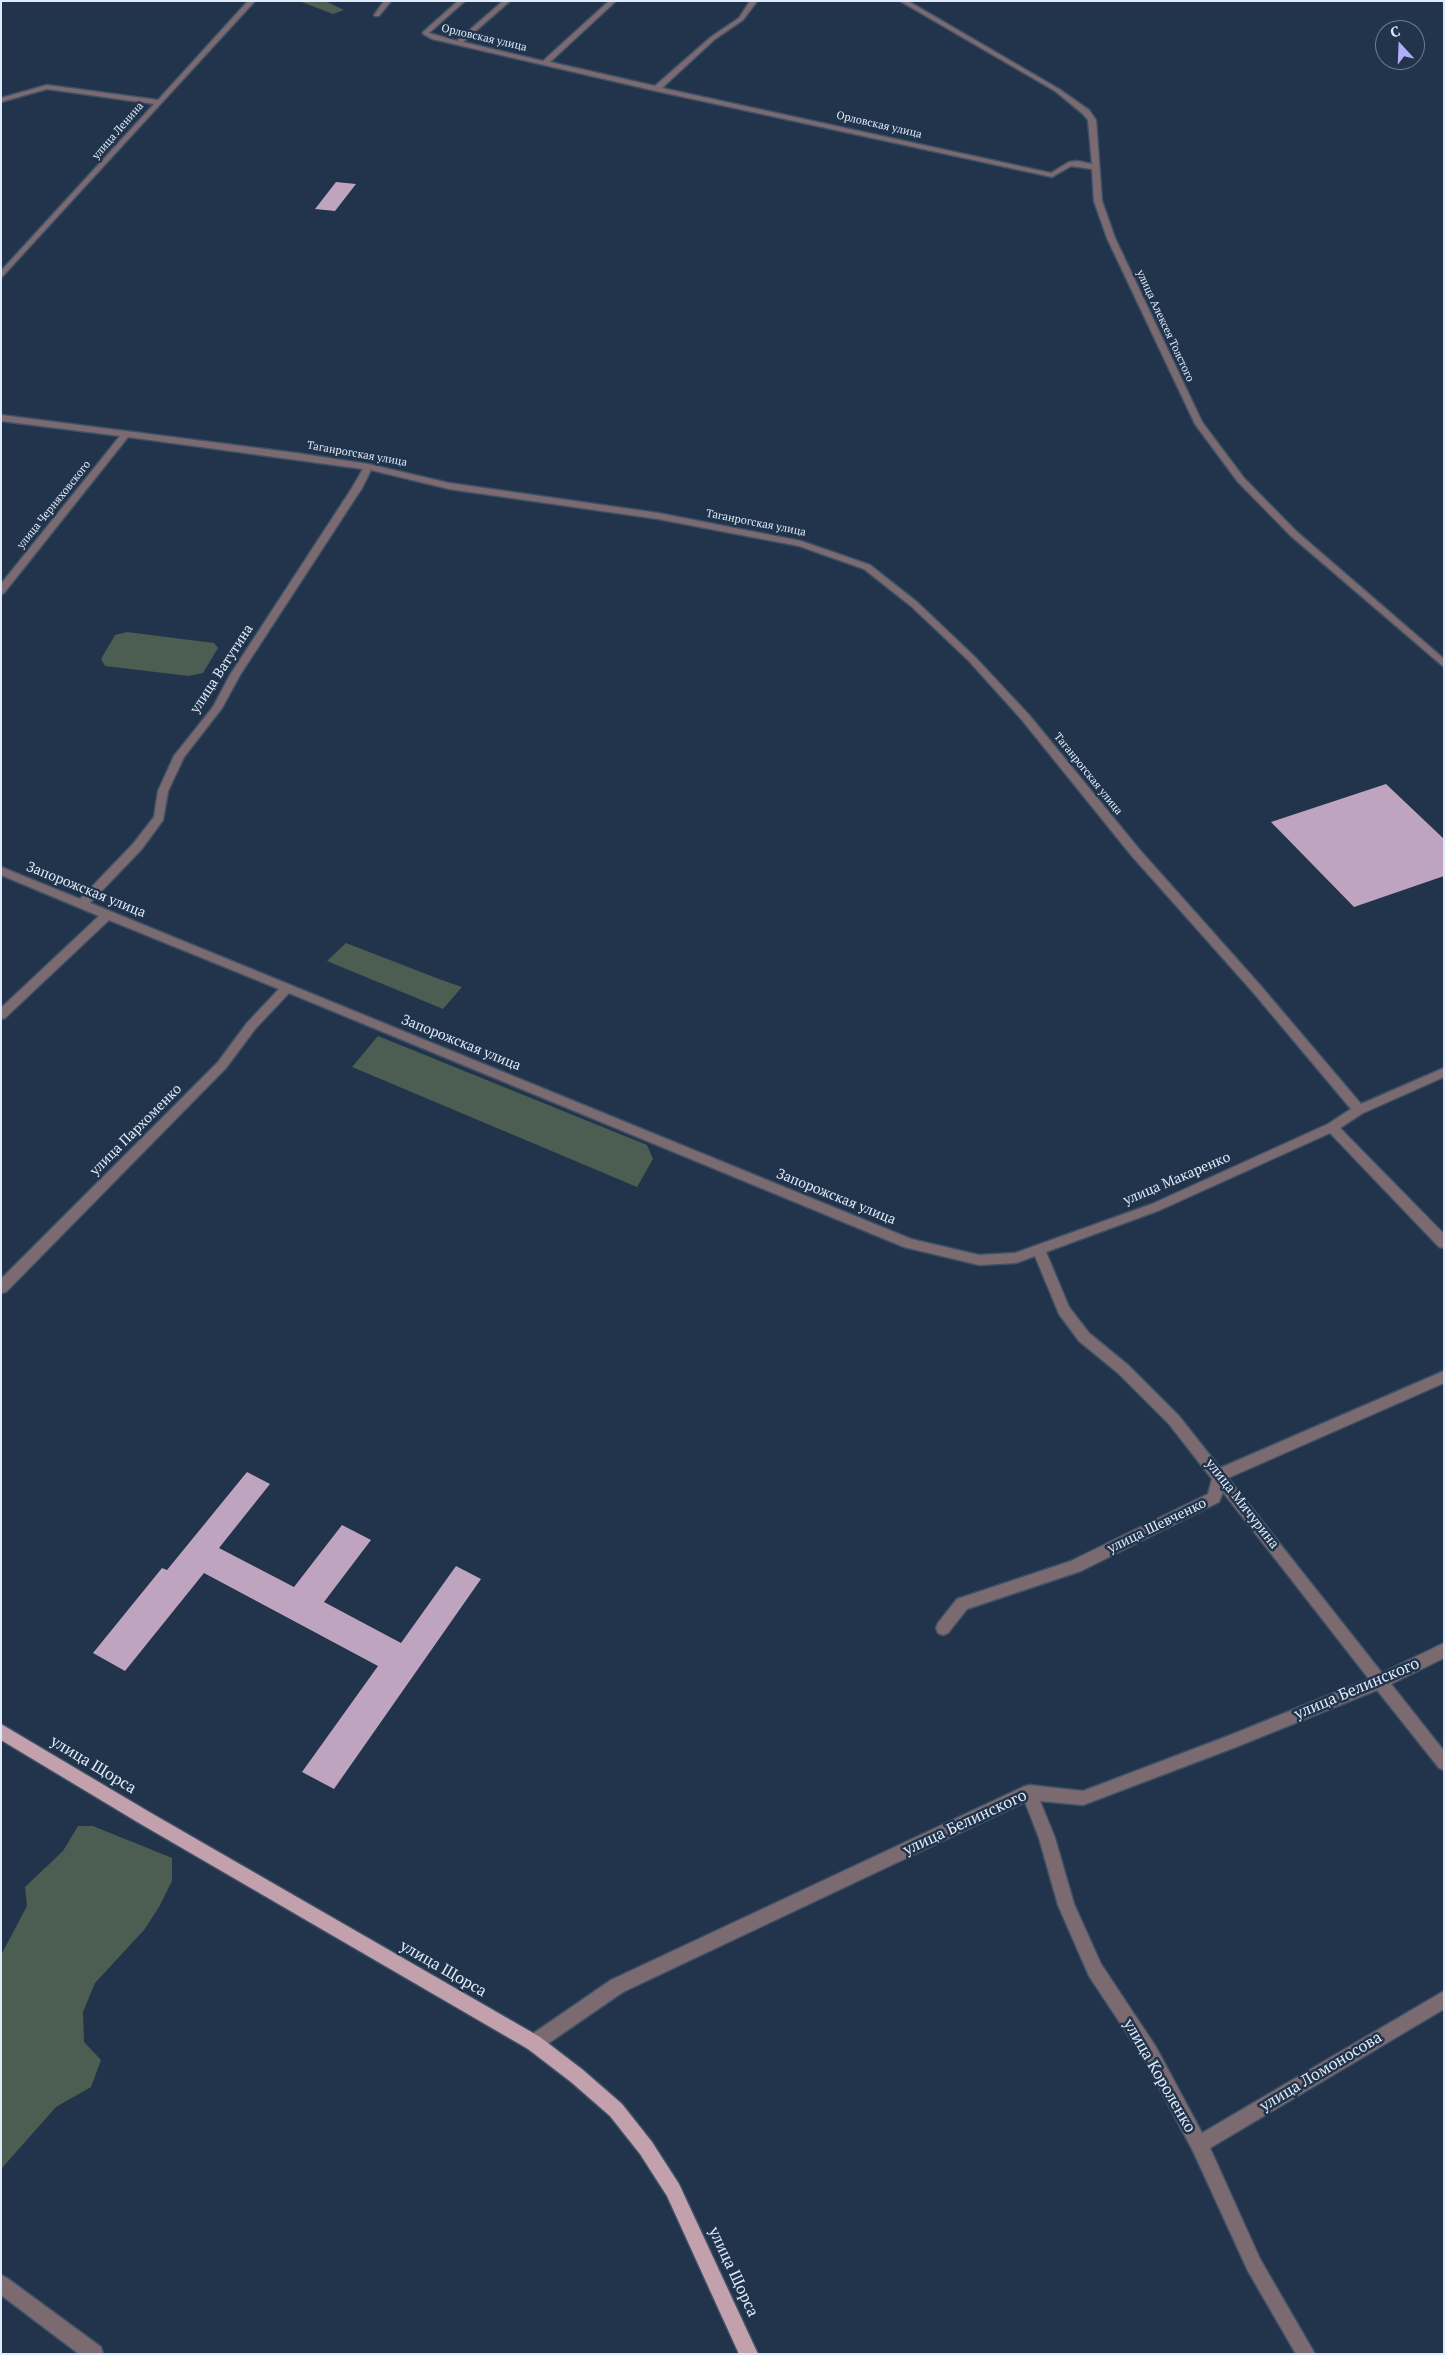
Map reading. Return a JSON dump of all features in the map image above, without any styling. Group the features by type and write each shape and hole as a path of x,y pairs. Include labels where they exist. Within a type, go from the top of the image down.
{"main road":[{"name":"улица Щорса","path":"1,1732 534,2044 577,2076 616,2110 646,2148 673,2190 749,2354"}],"street":[{"name":"улица Ленина","path":"1,276 252,1"},
{"path":"377,15 388,1"},
{"name":"Орловская улица","path":"462,1 425,33 432,37 656,89 1052,175 1069,164 1077,163 1094,167"},
{"path":"458,43 507,1"},
{"path":"545,63 613,1"},
{"path":"656,89 713,38 741,19 754,1"},
{"name":"улица Алексея Толстого","path":"903,1 1077,104 1092,120 1096,193 1111,238 1198,422 1241,480 1294,534 1444,664"},
{"path":"1,100 47,87 158,102"},
{"name":"Таганрогская улица","path":"1,418 368,467 449,486 658,516 801,544 867,567 922,611 972,659 1026,718 1135,852 1256,988 1359,1110"},
{"name":"улица Черняховского","path":"1,591 126,434"},
{"name":"улица Ватутина","path":"82,904 137,848 159,818 163,791 179,756 217,708 240,668 357,488 368,467"},
{"name":"Запорожская улица","path":"1,872 909,1243"},
{"path":"1,1014 106,915"},
{"name":"улица Пархоменко","path":"1,1288 222,1065 252,1026 287,988"},
{"name":"улица Макаренко","path":"909,1243 979,1260 1016,1258 1039,1251 1156,1207 1332,1127 1359,1110 1444,1072"},
{"path":"1332,1127 1444,1243"},
{"name":"улица Мичурина","path":"1039,1251 1064,1310 1084,1337 1123,1369 1174,1420 1220,1475 1444,1764"},
{"path":"1220,1475 1444,1377"},
{"name":"улица Шевченко","path":"943,1628 962,1604 994,1595 1076,1566 1214,1498 1220,1475"},
{"name":"улица Белинского","path":"534,2044 617,1986 1029,1792 1083,1798 1231,1742 1380,1682 1444,1650"},
{"name":"улица Короленко","path":"1029,1792 1047,1838 1066,1905 1094,1970 1150,2053 1199,2145 1254,2265 1306,2354"},
{"name":"улица Ломоносова","path":"1199,2145 1444,1999"},
{"path":"1,2284 94,2354"}],"green space":[{"path":"299,1 325,1 344,10 333,14"},
{"path":"127,632 214,643 218,648 203,673 189,676 105,666 101,659 115,635"},
{"path":"346,943 462,987 443,1009 327,961"},
{"path":"378,1036 647,1145 653,1159 637,1187 352,1067"},
{"path":"78,1826 93,1826 172,1858 172,1881 159,1907 144,1930 95,1983 83,2012 84,2042 101,2060 91,2087 56,2107 1,2169 1,1955 27,1906 25,1887 63,1851"}],"building":[{"path":"336,182 356,184 335,211 315,209"},
{"path":"1386,784 1444,839 1444,876 1354,907 1271,822"},
{"path":"247,1472 270,1484 219,1548 294,1587 342,1525 371,1540 324,1602 401,1643 456,1566 481,1579 334,1789 302,1772 378,1666 204,1573 125,1671 93,1653 162,1568 167,1570"}]}
